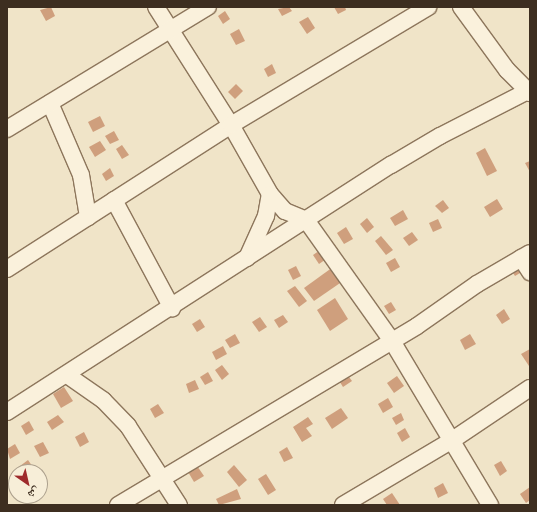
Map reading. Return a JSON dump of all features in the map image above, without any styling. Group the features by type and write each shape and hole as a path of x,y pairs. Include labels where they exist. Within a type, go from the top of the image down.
{"street":[{"path":"156,7 231,125 270,194 285,211 306,220 392,341 490,505"},
{"path":"7,129 208,7"},
{"path":"7,269 231,125 428,7"},
{"path":"7,412 440,136 530,91 507,70 461,7"},
{"path":"50,103 81,175 88,217"},
{"path":"246,259 266,216 270,194"},
{"path":"114,200 172,308"},
{"path":"118,505 392,341 525,256 530,272"},
{"path":"67,375 103,400 128,426 179,505"},
{"path":"343,505 451,441 530,388"}],"building":[{"path":"51,7 55,16 46,21 40,10"},
{"path":"289,7 292,11 282,16 278,9"},
{"path":"334,7 345,7 346,10 338,14"},
{"path":"225,11 230,19 223,24 218,16"},
{"path":"308,17 315,28 307,34 299,22"},
{"path":"239,29 245,41 236,45 230,34"},
{"path":"272,64 276,73 268,77 264,69"},
{"path":"236,84 243,91 235,99 228,92"},
{"path":"100,116 105,126 93,132 88,122"},
{"path":"114,131 119,140 110,144 105,136"},
{"path":"100,141 106,150 95,157 89,147"},
{"path":"122,145 129,155 122,159 116,149"},
{"path":"485,148 497,171 487,176 476,153"},
{"path":"530,161 530,172 525,163"},
{"path":"110,168 114,176 106,181 102,174"},
{"path":"497,199 503,209 490,217 484,207"},
{"path":"443,200 449,208 442,213 435,206"},
{"path":"403,210 408,219 395,226 390,218"},
{"path":"367,218 374,227 367,233 360,224"},
{"path":"438,219 442,228 433,232 429,223"},
{"path":"346,227 353,239 344,244 337,233"},
{"path":"412,232 418,240 409,246 403,238"},
{"path":"381,236 393,250 386,255 375,241"},
{"path":"323,248 329,257 319,264 313,255"},
{"path":"395,258 400,267 391,272 386,263"},
{"path":"296,266 301,276 293,280 288,270"},
{"path":"333,267 343,281 314,301 304,288"},
{"path":"530,267 515,276 510,268"},
{"path":"295,286 307,301 299,307 287,291"},
{"path":"335,298 348,319 330,331 317,310"},
{"path":"391,302 396,310 389,314 384,306"},
{"path":"504,309 510,319 502,324 496,315"},
{"path":"283,315 288,322 279,328 274,320"},
{"path":"260,317 267,327 259,332 252,322"},
{"path":"200,319 205,327 197,332 192,324"},
{"path":"235,334 240,343 230,348 225,340"},
{"path":"470,334 476,344 465,350 460,340"},
{"path":"223,346 227,354 216,360 212,352"},
{"path":"530,349 530,366 529,366 521,354"},
{"path":"222,365 229,374 222,380 215,370"},
{"path":"208,372 213,381 205,385 200,377"},
{"path":"346,373 352,381 343,387 338,379"},
{"path":"397,376 404,386 394,393 387,383"},
{"path":"195,380 199,389 189,393 186,384"},
{"path":"64,387 73,401 61,408 53,394"},
{"path":"388,398 393,407 383,413 378,404"},
{"path":"158,404 164,413 155,418 150,409"},
{"path":"341,408 348,418 332,429 325,418"},
{"path":"401,413 404,420 396,425 392,418"},
{"path":"58,415 64,422 52,430 47,422"},
{"path":"308,417 313,424 306,428 312,436 302,442 293,427"},
{"path":"29,421 34,430 26,435 21,426"},
{"path":"405,428 410,437 402,442 397,433"},
{"path":"84,432 89,442 80,447 75,437"},
{"path":"43,442 49,453 40,457 34,446"},
{"path":"15,444 20,453 10,459 7,449"},
{"path":"287,447 293,458 284,462 279,452"},
{"path":"28,460 31,464 23,464"},
{"path":"193,460 204,476 194,482 184,465"},
{"path":"501,461 507,471 500,476 494,465"},
{"path":"234,465 247,480 239,487 227,472"},
{"path":"266,474 276,490 268,495 258,479"},
{"path":"443,483 448,493 438,498 434,488"},
{"path":"530,487 530,500 526,503 520,494"},
{"path":"237,489 241,499 219,505 216,499"},
{"path":"392,493 400,505 387,505 383,499"}]}
